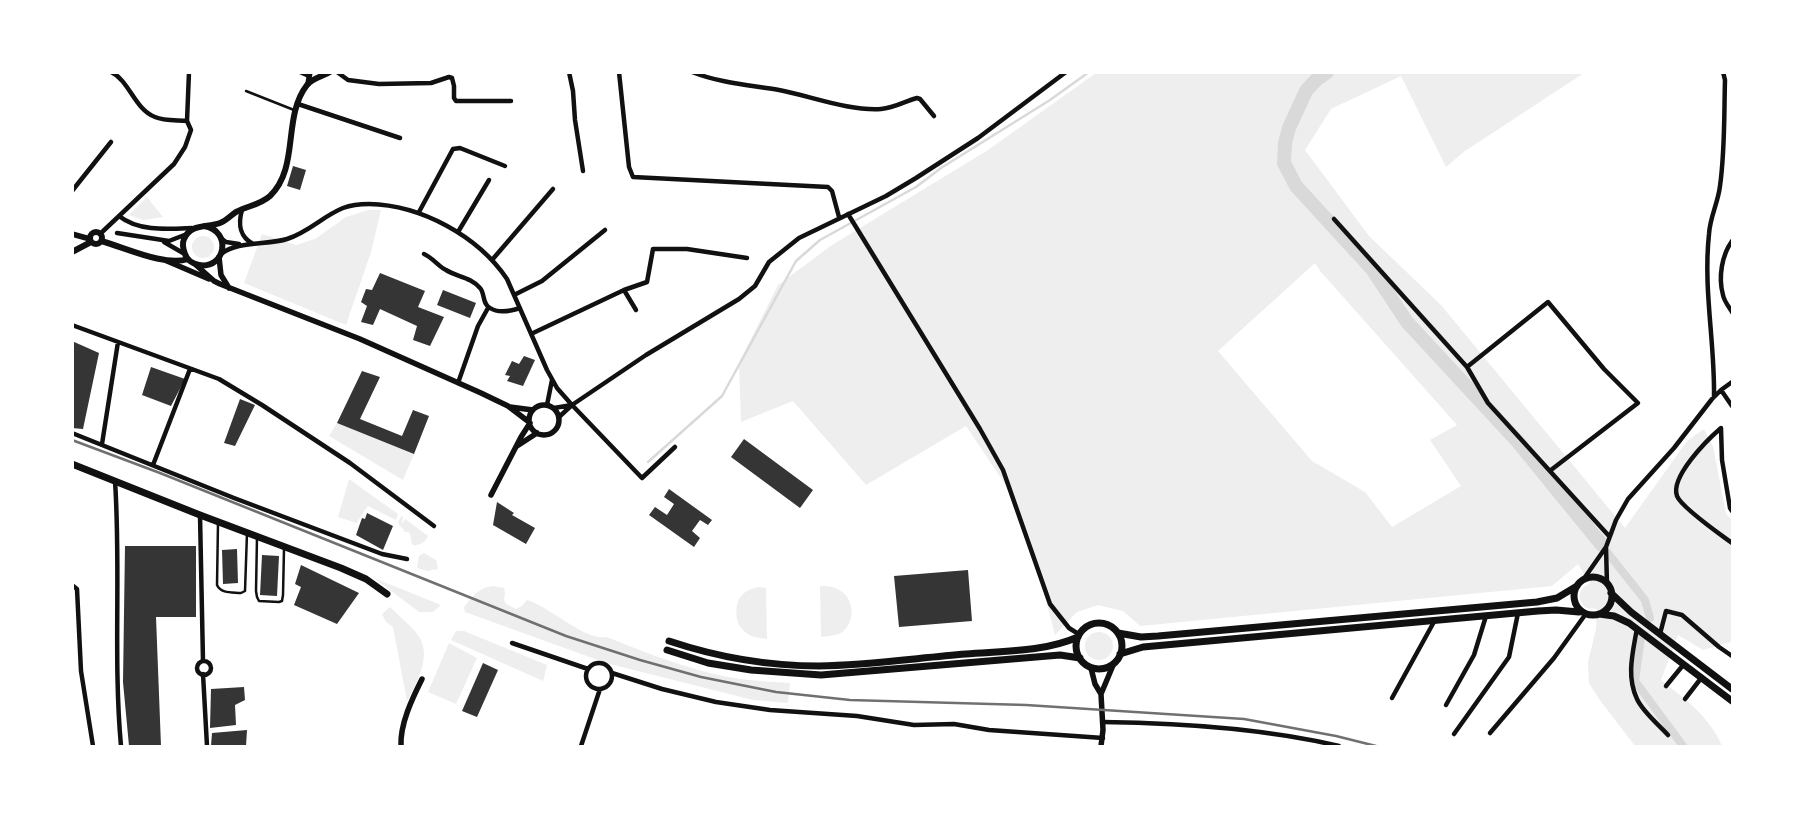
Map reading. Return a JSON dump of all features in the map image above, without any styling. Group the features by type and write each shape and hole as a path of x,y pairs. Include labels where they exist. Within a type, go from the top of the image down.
{"main road":[{"path":"204,226 214,229 223,244 220,256 209,265 196,264 186,257 183,243 191,231 204,226 220,223 226,220 242,210 265,200 277,188 286,167 291,126 297,107 308,84 330,72"},
{"path":"221,238 222,226 226,220"},
{"path":"72,252 91,240 92,233 165,260 178,261 186,257"},
{"path":"91,240 97,244 100,237"},
{"path":"72,464 218,522 284,545 366,579 387,594"},
{"path":"1118,633 1122,644 1120,654 1114,663 1104,668 1086,666 1076,648 1079,636 1086,628 1097,624 1109,626 1118,633 1141,637 1537,602 1557,598 1577,586 1583,580 1596,578 1607,584 1612,594 1631,612 1732,689"},
{"path":"1577,586 1574,599 1582,613"},
{"path":"1599,614 1610,604 1612,594"},
{"path":"1120,654 1144,647 1556,610 1599,614 1622,620 1637,628 1732,701"},
{"path":"669,641 729,658 776,664 817,666 1050,647 1079,636"},
{"path":"668,650 708,663 751,670 821,675 1060,655 1080,658"}],"street":[{"path":"110,72 128,90 144,111 156,118 187,120"},
{"path":"100,237 119,216 174,164 185,147 191,130 187,120 189,72"},
{"path":"300,72 309,74 308,84"},
{"path":"337,72 348,80 379,84 432,82 449,77 454,81 454,98 456,100 511,101"},
{"path":"569,72 583,171"},
{"path":"619,72 629,167 633,177 828,187 832,191 840,217"},
{"path":"692,72 729,83 778,90 858,108 891,107 917,98 934,116"},
{"path":"1053,72 1058,78"},
{"path":"559,417 572,405 646,355 739,299 755,286 768,262 799,238 886,196 924,173 978,138 1066,72"},
{"path":"1714,397 1707,286 1709,234 1718,199 1722,166 1725,80 1723,72"},
{"path":"297,107 400,138"},
{"path":"72,191 111,142"},
{"path":"419,212 453,149 460,148 505,166"},
{"path":"458,232 489,180"},
{"path":"492,260 553,190"},
{"path":"229,288 221,275 220,256 230,248 281,241 296,236 344,207 361,204 385,204 419,212 458,232 492,260 507,279 552,380 572,405 642,478 676,447"},
{"path":"242,210 239,219 240,231 246,239 254,244"},
{"path":"849,215 980,429 998,462 1014,498 1038,575 1050,604 1069,628 1079,636"},
{"path":"119,216 126,221 143,226 191,231"},
{"path":"1334,219 1467,367 1488,402 1609,536"},
{"path":"514,295 542,281 605,230"},
{"path":"163,241 176,239 191,231"},
{"path":"117,233 163,241 177,248 186,257"},
{"path":"72,234 91,240"},
{"path":"221,238 226,242 245,245"},
{"path":"1732,241 1728,246 1721,274 1723,295 1732,312"},
{"path":"531,334 624,290 647,282 653,249 687,249 747,258"},
{"path":"424,254 434,259 444,270 467,278 482,289 488,308 508,311 520,308"},
{"path":"165,260 229,288 360,339 508,406 529,422 532,429 537,433 544,435 553,432 558,427 559,417 554,408"},
{"path":"196,264 214,281"},
{"path":"624,290 636,310"},
{"path":"1467,367 1548,302 1604,369 1638,403 1550,470"},
{"path":"458,383 478,326 488,308"},
{"path":"72,324 219,379 262,404 350,463 434,526"},
{"path":"102,444 118,342"},
{"path":"153,465 190,369"},
{"path":"547,405 552,380"},
{"path":"1607,584 1606,547 1609,536 1628,499 1674,448 1714,397 1732,382"},
{"path":"1721,390 1732,406"},
{"path":"491,495 529,422 533,410 538,406 547,405 554,408 572,405"},
{"path":"508,406 533,410"},
{"path":"1732,511 1722,460 1721,428 1710,437 1690,460 1675,486 1677,498 1703,522 1732,543"},
{"path":"72,433 234,498 382,554 407,558"},
{"path":"517,446 537,433"},
{"path":"115,481 118,538 118,710 121,746"},
{"path":"200,515 203,661"},
{"path":"1583,580 1606,547"},
{"path":"72,585 77,589 81,671 93,746"},
{"path":"1660,634 1666,611 1682,615 1732,656"},
{"path":"1454,734 1509,657 1518,613"},
{"path":"1490,733 1554,658 1582,613"},
{"path":"1446,705 1474,655 1486,616"},
{"path":"1392,698 1435,620"},
{"path":"1637,628 1630,678 1637,700 1668,735"},
{"path":"512,643 588,669"},
{"path":"203,661 209,663 211,667 209,673 200,673 197,668 198,664 203,661"},
{"path":"599,662 608,665 612,673 611,682 600,689 591,686 586,674 588,669 599,662"},
{"path":"1101,746 1103,722 1101,694 1114,663"},
{"path":"1666,686 1684,664"},
{"path":"1091,668 1095,684 1101,694"},
{"path":"612,673 662,689 716,702 770,710 858,716 914,725 954,724 988,730 1103,738"},
{"path":"203,674 207,746"},
{"path":"1685,699 1702,678"},
{"path":"402,746 401,737 405,720 422,679"},
{"path":"581,746 600,689"},
{"path":"1103,722 1136,722 1241,730 1301,737 1339,746"}],"lane":[{"path":"246,91 297,107"},
{"path":"218,522 217,586 222,592 242,593 245,590 246,532"},
{"path":"257,536 257,597 263,602 279,602 283,598 284,545"}],"shaded area":[{"path":"1096,73 1584,73 1465,151 1446,167 1401,76 1331,109 1305,150 1369,236 1441,305 1625,528 1687,441 1704,429 1713,446 1726,514 1732,520 1732,640 1731,642 1703,650 1678,635 1661,680 1704,717 1722,746 1635,746 1589,683 1588,662 1596,629 1597,609 1586,608 1581,601 1581,591 1590,583 1578,564 1552,586 1140,626 1123,611 1098,605 1077,612 1055,635 1030,539 1007,487 966,426 866,485 793,401 741,422 739,363 778,285 832,245 988,150","holes":["1315,263 1457,425 1430,440 1461,486 1392,527 1365,492 1312,461 1218,351"]},
{"path":"147,197 163,217 144,220 129,215"},
{"path":"368,210 381,210 371,252 346,325 244,283 262,234 296,245 315,239 346,217"},
{"path":"203,236 211,239 214,247 211,255 203,258 195,255 192,247 195,239"},
{"path":"337,423 414,454 403,480 329,436"},
{"path":"349,479 398,514 396,520 368,506 357,523 338,517"},
{"path":"401,516 403,517 403,523 405,519 428,536 424,542 413,545 409,532 405,532 398,523"},
{"path":"424,553 436,560 438,569 427,571 417,568 419,556"},
{"path":"374,578 441,605 433,612 419,612"},
{"path":"493,586 504,588 506,604 516,609 527,600 589,634 607,637 672,662 723,676 790,683 788,703 753,700 606,663 465,612 464,607 476,593"},
{"path":"820,586 839,590 851,604 852,611 849,623 846,629 839,634 821,637"},
{"path":"758,587 766,588 767,639 746,633 738,623 737,618 736,612 740,598 746,591"},
{"path":"390,607 415,631 423,646 424,654 421,671 407,701 393,627 386,622 382,614"},
{"path":"456,631 464,631 547,665 543,681 451,640"},
{"path":"1099,632 1109,636 1113,646 1109,656 1099,660 1089,656 1085,646 1089,636"},
{"path":"449,643 477,658 456,704 428,692"}],"building":[{"path":"293,166 306,170 300,190 287,186"},
{"path":"380,273 425,291 418,307 444,317 430,346 413,340 417,326 380,309 373,325 361,322 367,306 361,302 366,289 372,290"},
{"path":"443,290 476,303 470,318 437,305"},
{"path":"72,341 99,353 83,429 72,428"},
{"path":"524,356 535,360 523,386 507,381 510,376 505,375 512,361 519,364"},
{"path":"151,367 185,379 171,406 142,395"},
{"path":"362,371 380,377 360,419 402,436 413,410 429,416 414,454 337,423"},
{"path":"240,399 255,405 235,446 224,443"},
{"path":"744,439 813,490 800,508 731,457"},
{"path":"669,489 712,520 708,525 700,520 692,531 700,538 694,547 649,515 655,507 667,515 674,504 664,497"},
{"path":"497,502 514,513 512,515 535,528 526,544 493,525"},
{"path":"367,513 393,526 383,550 356,535 362,518 365,519"},
{"path":"125,546 196,546 196,617 156,617 161,746 129,746 123,682"},
{"path":"237,549 238,583 223,584 222,550"},
{"path":"262,555 279,556 277,596 260,595"},
{"path":"301,565 359,593 337,624 294,605 301,587 295,584"},
{"path":"968,570 972,621 899,627 894,576"},
{"path":"483,663 498,670 477,717 462,711"},
{"path":"244,687 245,700 235,705 236,725 210,728 211,689"},
{"path":"247,730 246,746 211,746 212,733"}],"waterway":[{"path":"648,462 722,396 796,261 820,240 916,187 941,168 1050,100 1089,72"},
{"path":"1327,72 1306,91 1289,128 1285,143 1284,163 1296,186 1372,269 1407,322 1518,442 1602,545"},
{"path":"1607,552 1645,600 1650,618"},
{"path":"1641,638 1635,681 1683,746"}],"railway":[{"path":"72,440 160,473 566,636 701,677 776,692 850,700 1026,705 1244,719 1336,736 1376,746"}]}
